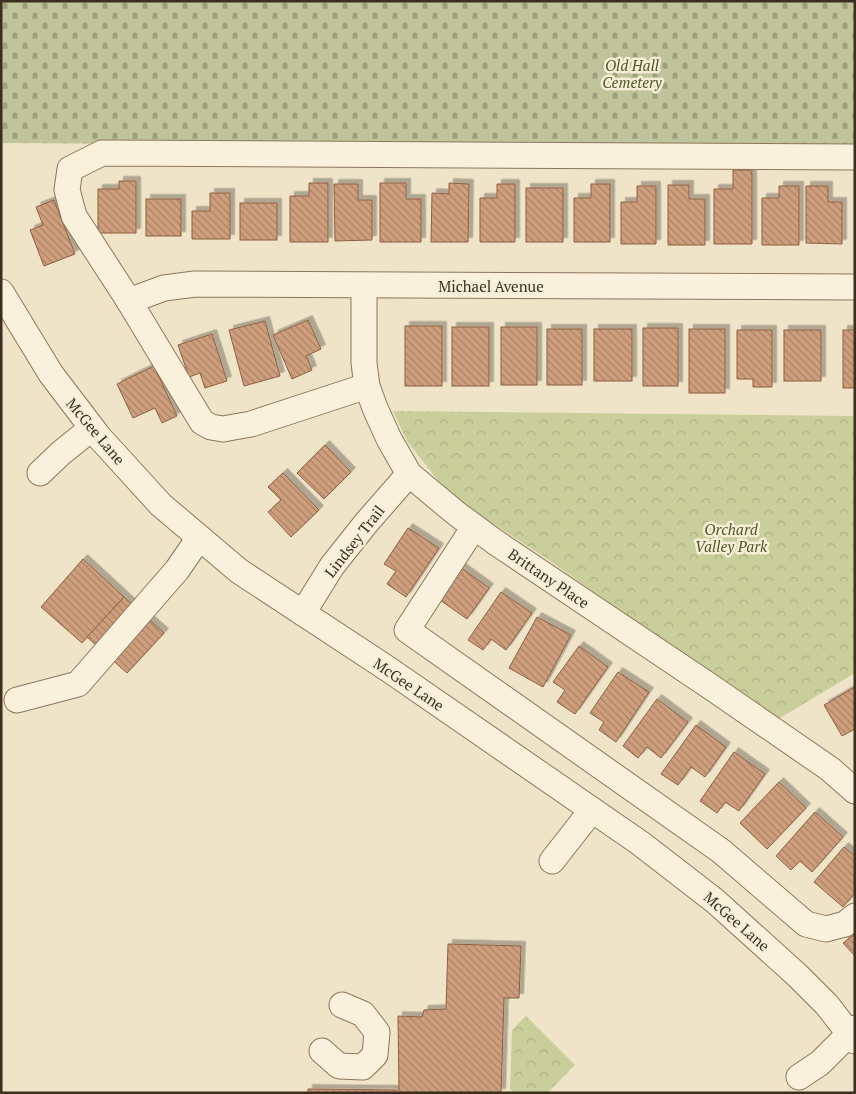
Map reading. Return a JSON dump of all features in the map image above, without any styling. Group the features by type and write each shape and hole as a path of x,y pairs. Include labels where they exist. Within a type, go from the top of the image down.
{"street":[{"path":"368,386 251,424 223,430 202,422 130,301 74,216 67,190 70,170 102,153 855,158"},
{"name":"Michael Avenue","path":"130,301 164,288 194,284 855,287"},
{"name":"Brittany Place","path":"364,286 364,363 368,386 374,408 409,474 474,527 822,763 855,791"},
{"name":"McGee Lane","path":"1,292 51,374 92,428 160,505 239,572 388,669 640,843 746,926 827,1005 853,1034"},
{"path":"40,473 92,428"},
{"name":"Lindsey Trail","path":"303,613 332,566 409,474"},
{"path":"474,527 407,630 721,850 806,924 826,930 844,924 855,916"},
{"path":"17,700 78,684 177,570 200,538"},
{"path":"552,861 592,810"},
{"path":"322,1051 339,1066 363,1067 375,1055 377,1032 363,1014 342,1005"},
{"path":"799,1077 820,1063 853,1034"}],"green space":[{"name":"Old Hall Cemetery","path":"1,1 855,1 855,148 1,143"},
{"name":"Orchard Valley Park","path":"393,411 855,416 855,673 775,721 546,558 450,496 407,441"},
{"path":"526,1016 575,1065 547,1093 514,1093 510,1089 512,1030"}],"building":[{"path":"733,170 752,170 752,244 714,244 714,189 733,189"},
{"path":"119,181 136,181 136,233 98,233 98,189 119,189"},
{"path":"309,183 328,183 328,242 290,242 290,196 309,196"},
{"path":"380,183 406,183 406,199 421,199 421,242 380,242"},
{"path":"449,183 469,184 468,242 431,242 432,193 449,194"},
{"path":"334,184 358,184 358,200 372,200 372,240 335,241"},
{"path":"497,184 515,184 515,242 480,242 480,198 497,198"},
{"path":"591,184 610,184 610,242 574,242 574,198 591,198"},
{"path":"668,185 689,185 689,199 705,199 705,245 668,245"},
{"path":"637,186 656,186 656,244 621,244 621,202 637,202"},
{"path":"779,186 799,186 799,245 762,245 762,198 779,198"},
{"path":"806,186 828,186 828,202 842,202 842,244 806,243"},
{"path":"526,188 563,188 563,242 526,242"},
{"path":"210,193 230,193 230,239 192,239 192,211 210,211"},
{"path":"146,199 181,199 181,236 146,236"},
{"path":"54,200 75,254 44,266 30,230 43,225 36,207"},
{"path":"240,203 277,203 277,240 240,240"},
{"path":"308,320 321,349 306,356 312,370 292,379 273,335"},
{"path":"265,321 280,376 244,386 229,330"},
{"path":"405,326 442,326 442,386 405,386"},
{"path":"452,327 489,327 489,386 452,386"},
{"path":"501,327 537,327 537,385 501,385"},
{"path":"643,328 678,328 678,386 643,386"},
{"path":"547,329 582,329 582,385 547,385"},
{"path":"594,329 632,329 632,381 594,381"},
{"path":"689,329 725,329 725,393 689,393"},
{"path":"737,330 772,330 772,387 753,387 753,379 737,379"},
{"path":"784,330 821,330 821,381 784,381"},
{"path":"843,330 855,330 855,388 843,388"},
{"path":"212,334 227,381 205,388 200,373 189,377 178,345"},
{"path":"154,366 177,416 162,423 155,408 133,418 117,384"},
{"path":"325,445 351,472 324,499 297,473"},
{"path":"283,473 319,510 291,537 268,512 281,500 268,487"},
{"path":"408,528 439,548 406,597 387,584 396,571 384,564"},
{"path":"83,559 124,597 82,643 41,607"},
{"path":"460,567 489,588 467,619 437,598"},
{"path":"501,592 532,613 506,650 491,639 483,650 468,640"},
{"path":"124,597 164,633 127,673 87,637"},
{"path":"537,617 571,635 543,687 509,668"},
{"path":"579,646 608,667 575,714 557,702 565,690 553,682"},
{"path":"618,672 649,692 616,742 599,730 604,722 590,713"},
{"path":"855,687 855,729 842,736 824,705"},
{"path":"657,699 688,722 661,758 647,747 638,758 623,746"},
{"path":"696,725 726,747 705,777 691,767 678,785 661,774"},
{"path":"734,752 765,774 739,811 725,802 717,813 700,801"},
{"path":"779,782 806,808 767,849 740,823"},
{"path":"815,812 843,837 812,872 800,861 791,870 776,856"},
{"path":"844,847 855,856 855,893 843,907 814,882"},
{"path":"855,934 855,956 843,943"},
{"path":"448,944 521,946 519,998 504,998 501,1093 308,1093 308,1089 399,1090 398,1016 422,1017 424,1010 446,1009"}]}
